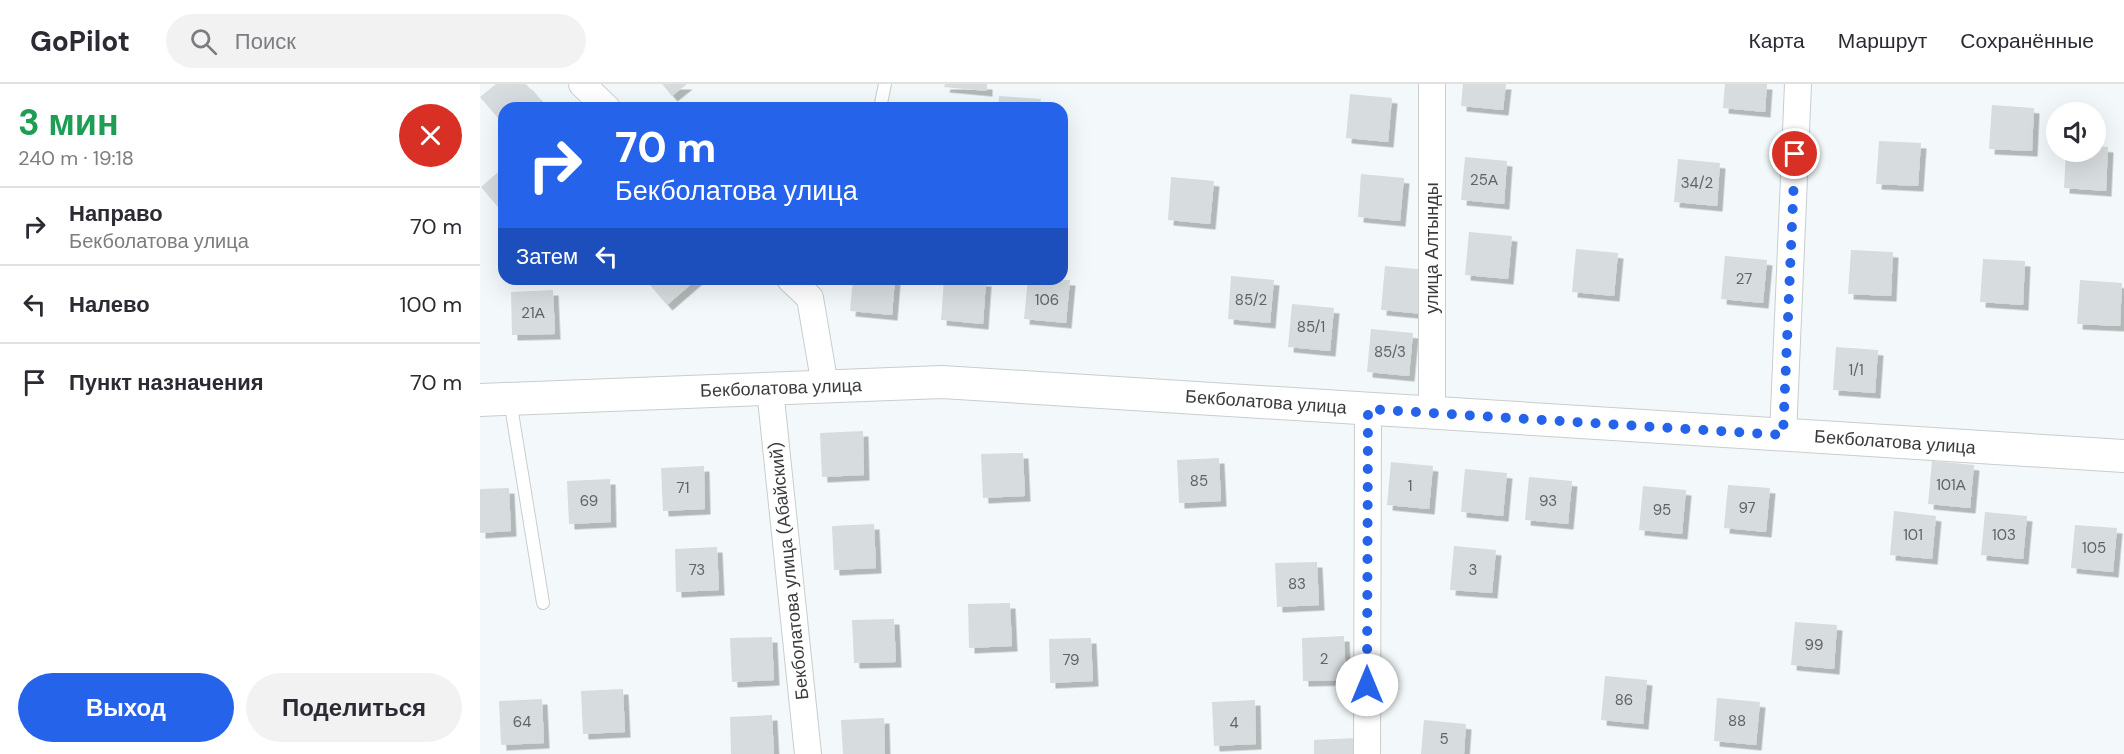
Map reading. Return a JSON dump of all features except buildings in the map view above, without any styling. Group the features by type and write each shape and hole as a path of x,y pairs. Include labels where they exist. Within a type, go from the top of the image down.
{"street":[{"path":"582,84 601,102"},
{"name":"улица Алтынды","path":"1432,84 1432,413"},
{"path":"1783,435 1798,84"},
{"path":"812,289 825,386"},
{"name":"Бекболатова улица","path":"495,399 942,382 2124,456"},
{"name":"Бекболатова улица (Абайский)","path":"770,389 808,754"},
{"path":"1367,754 1368,409"}],"lane":[{"path":"881,102 885,84"},
{"path":"495,399 543,603"}],"route":[{"path":"1367,685 1368,409 1783,435 1795,154"}]}
